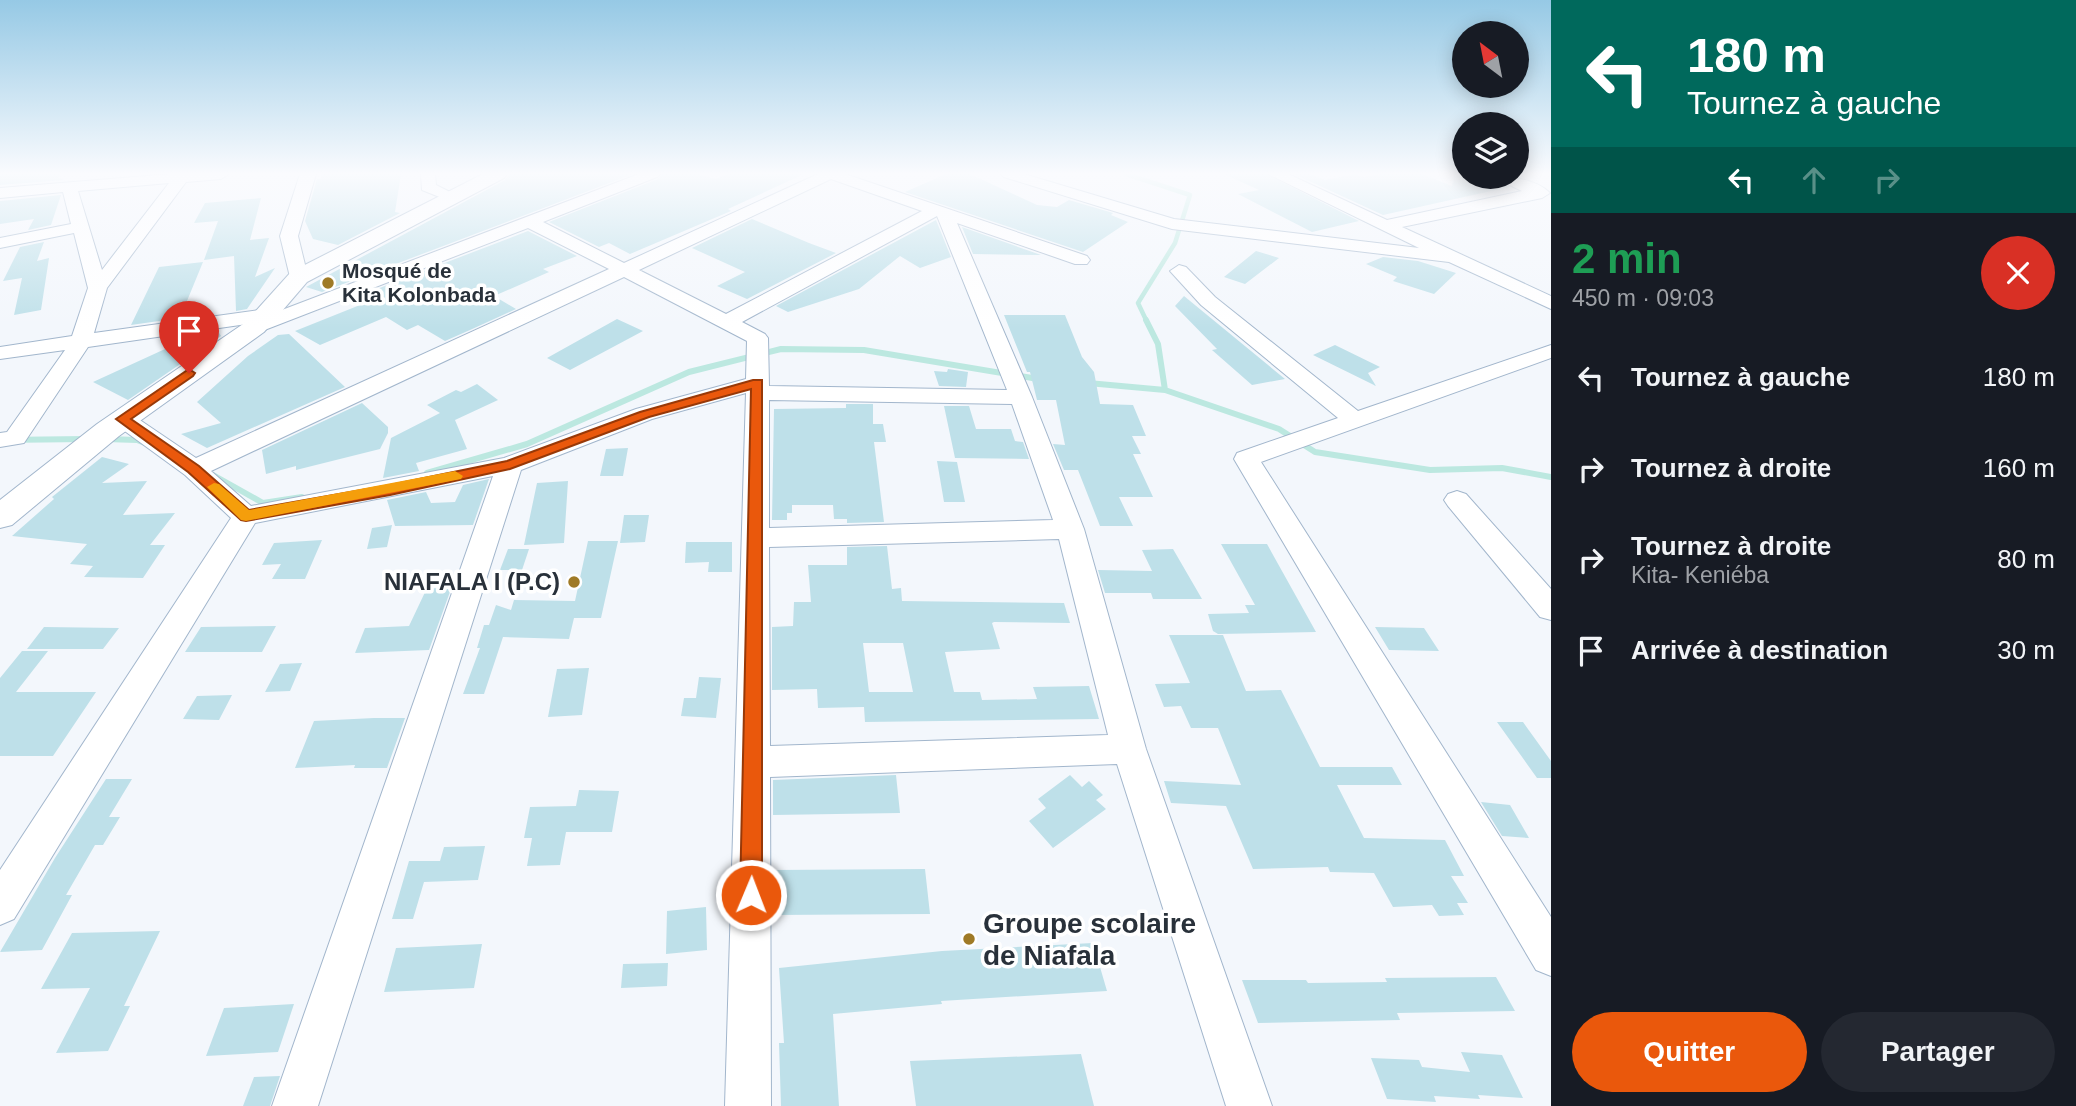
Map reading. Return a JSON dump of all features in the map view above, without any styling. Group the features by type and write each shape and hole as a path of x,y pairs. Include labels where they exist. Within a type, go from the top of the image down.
{"main road":[{"path":"0,517 115,425 260,321 299,277 397,226"}],"street":[{"path":"0,440 15,438 80,342 98,288 145,226"},
{"path":"292,226 289,236 299,277"},
{"path":"0,353 260,321 520,226"},
{"path":"537,226 758,338 748,1106"},
{"path":"194,469 717,226"},
{"path":"726,322 914,226"},
{"path":"946,226 1021,397 1070,529 1129,749 1249,1106"},
{"path":"980,226 1081,260"},
{"path":"1182,226 1452,257"},
{"path":"1386,226 1551,303"},
{"path":"0,243 80,227 98,288"},
{"path":"1179,271 1208,301 1356,421"},
{"path":"1551,351 1246,459 1551,955"},
{"path":"0,905 246,516 510,465 644,414 757,388 1021,397"},
{"path":"115,425 194,469 246,516"},
{"path":"295,1106 510,465"},
{"path":"1457,500 1551,609"},
{"path":"755,538 1070,529"},
{"path":"752,762 1129,749"}],"building":[{"path":"30,226 48,226 28,230"},
{"path":"216,226 254,226 250,240 269,238 255,277 275,268 247,309 236,311 234,256 204,260"},
{"path":"307,226 376,226 338,245 313,239"},
{"path":"420,226 497,226 322,292 306,287"},
{"path":"556,226 697,226 630,254 609,243 599,247"},
{"path":"738,226 768,226 836,253 747,299 717,286 745,272 692,248"},
{"path":"926,226 938,226 951,257 920,268 900,256 859,289 788,312 776,306"},
{"path":"1005,226 1123,226 1083,252"},
{"path":"1300,226 1339,226 1312,232"},
{"path":"962,227 1041,255 973,254"},
{"path":"528,231 577,256 543,269 549,272 494,296 516,309 445,341 418,325 407,330 386,317 320,345 295,331 365,303 351,299"},
{"path":"44,242 37,261 49,258 41,310 14,315 22,278 3,281 20,247"},
{"path":"1256,251 1279,258 1245,284 1224,277"},
{"path":"1383,257 1418,261 1456,273 1434,294 1393,281 1397,277 1366,264"},
{"path":"203,262 180,318 131,325 159,267"},
{"path":"1184,296 1285,379 1252,385 1212,350 1217,349 1175,306"},
{"path":"1004,315 1065,315 1082,357 1094,372 1100,404 1133,405 1146,436 1132,436 1141,454 1133,454 1153,497 1119,497 1133,526 1100,526 1078,470 1064,470 1053,444 1065,445 1056,400 1037,400 1030,372 1027,372"},
{"path":"617,319 643,331 570,370 547,358"},
{"path":"218,331 221,336 128,400 93,382 200,333"},
{"path":"289,334 345,387 207,448 181,434 221,423 197,402 248,356 278,335"},
{"path":"1335,345 1380,367 1368,373 1376,386 1313,355"},
{"path":"948,369 968,372 966,387 939,386 934,371 947,372"},
{"path":"477,384 498,400 455,420 467,449 416,463 419,471 383,478 391,438 440,413 427,405 456,390 461,392"},
{"path":"362,403 388,427 380,449 296,470 296,466 266,474 262,450"},
{"path":"846,404 873,404 873,424 883,424 886,442 874,442 884,522 847,523 847,519 834,519 833,505 792,505 792,513 787,513 787,520 772,520 774,409 846,408"},
{"path":"944,406 969,406 976,429 1011,429 1015,441 1023,442 1029,459 955,458"},
{"path":"628,448 623,476 600,476 606,449"},
{"path":"102,457 129,464 102,483 147,481 123,515 175,513 150,545 165,545 143,578 84,577 93,566 70,564 87,544 12,536 54,499 52,497"},
{"path":"937,461 957,462 965,502 944,502"},
{"path":"489,479 473,525 395,526 387,500 426,492 431,503 455,502 463,485"},
{"path":"568,481 564,543 524,545 537,483"},
{"path":"624,515 649,515 645,542 620,543"},
{"path":"392,525 387,547 367,549 372,528"},
{"path":"322,540 305,579 272,579 281,564 262,565 274,543"},
{"path":"588,541 618,541 601,618 574,618 569,639 503,637 484,694 463,694 480,648 477,648 484,625 489,625 496,605 511,610 514,600 575,601"},
{"path":"686,542 732,542 732,572 708,572 709,562 685,563"},
{"path":"1221,544 1267,544 1316,632 1218,634 1213,631 1208,614 1249,613 1245,605 1255,605"},
{"path":"887,546 892,589 901,588 902,601 1064,603 1070,623 994,622 992,623 1000,649 945,652 954,692 980,692 982,700 1037,699 1033,687 1089,686 1099,719 865,722 864,707 818,708 817,689 772,690 772,627 793,626 794,602 811,602 808,565 847,565 847,547","holes":["863,643 903,643 913,692 869,692"]},
{"path":"508,549 529,549 522,570 500,570"},
{"path":"1173,549 1202,599 1153,599 1151,593 1105,593 1098,570 1152,571 1142,550"},
{"path":"427,588 451,589 429,650 355,653 365,628 409,626"},
{"path":"276,626 262,652 185,652 201,627"},
{"path":"44,627 119,628 103,649 27,649"},
{"path":"1375,627 1424,628 1439,651 1389,650"},
{"path":"1169,635 1223,635 1246,691 1281,690 1320,767 1392,767 1402,785 1337,785 1364,838 1445,840 1464,876 1451,876 1468,903 1457,903 1464,915 1439,916 1432,905 1393,907 1374,873 1330,872 1328,867 1253,869 1226,806 1171,803 1164,781 1241,785 1218,728 1191,728 1181,706 1164,707 1155,684 1190,683"},
{"path":"22,651 48,651 16,692 96,692 53,756 0,756 0,678"},
{"path":"302,663 290,691 265,692 280,664"},
{"path":"589,668 582,715 548,717 557,669"},
{"path":"699,677 721,678 716,718 681,716 684,698 696,698"},
{"path":"232,695 219,720 183,719 197,696"},
{"path":"405,718 387,768 354,768 355,765 295,768 314,721"},
{"path":"1497,722 1523,722 1551,761 1551,778 1537,778"},
{"path":"896,775 900,813 773,815 773,780"},
{"path":"1070,775 1082,787 1089,781 1103,795 1096,800 1106,809 1053,848 1029,821 1046,808 1038,799"},
{"path":"106,779 132,779 109,817 120,817 103,845 95,845 66,895 72,895 42,950 0,952 55,858"},
{"path":"579,790 619,791 612,832 566,832 560,865 527,866 532,838 524,838 530,807 576,806"},
{"path":"1481,802 1510,805 1529,838 1502,836"},
{"path":"485,846 478,880 424,882 413,919 392,919 409,861 440,861 444,847"},
{"path":"925,869 930,914 773,915 773,870"},
{"path":"706,907 707,950 666,954 667,911"},
{"path":"160,931 124,1006 130,1006 108,1051 56,1053 90,988 41,989 72,933"},
{"path":"1093,943 1107,991 941,1001 942,1004 833,1014 839,1106 781,1106 779,1043 784,1043 779,968 942,951"},
{"path":"482,944 474,988 384,992 396,948"},
{"path":"668,963 667,986 621,988 623,964"},
{"path":"1496,977 1515,1011 1397,1013 1400,1020 1258,1023 1242,980 1306,980 1308,983 1387,982 1385,978"},
{"path":"294,1004 278,1052 206,1056 224,1008"},
{"path":"1461,1052 1502,1055 1523,1098 1434,1096 1436,1102 1387,1099 1371,1058 1419,1060 1422,1067 1470,1072"},
{"path":"1081,1054 1094,1106 916,1106 910,1061"},
{"path":"280,1076 270,1106 243,1106 254,1077"}],"waterway":[{"path":"1147,322 1138,303 1175,243 1180,226"},
{"path":"1147,322 1158,344 1165,390"},
{"path":"427,473 527,444 689,372 781,349 864,350 1038,379"},
{"path":"1088,383 1165,390"},
{"path":"1165,390 1279,429 1315,452 1430,470 1502,468 1551,477"},
{"path":"0,440 87,439"},
{"path":"106,439 137,440 145,443"},
{"path":"213,475 263,503 302,497"}],"slow traffic":[{"path":"214,487 246,516 455,476"}],"place":[{"name":"Mosqué de Kita Kolonbada","path":"328,283"},
{"name":"NIAFALA I (P.C)","path":"574,582"},
{"name":"Groupe scolaire de Niafala","path":"969,939"}],"route":[{"path":"189,373 122,419 194,469 246,516 510,465 644,414 757,383 751,895"}]}
